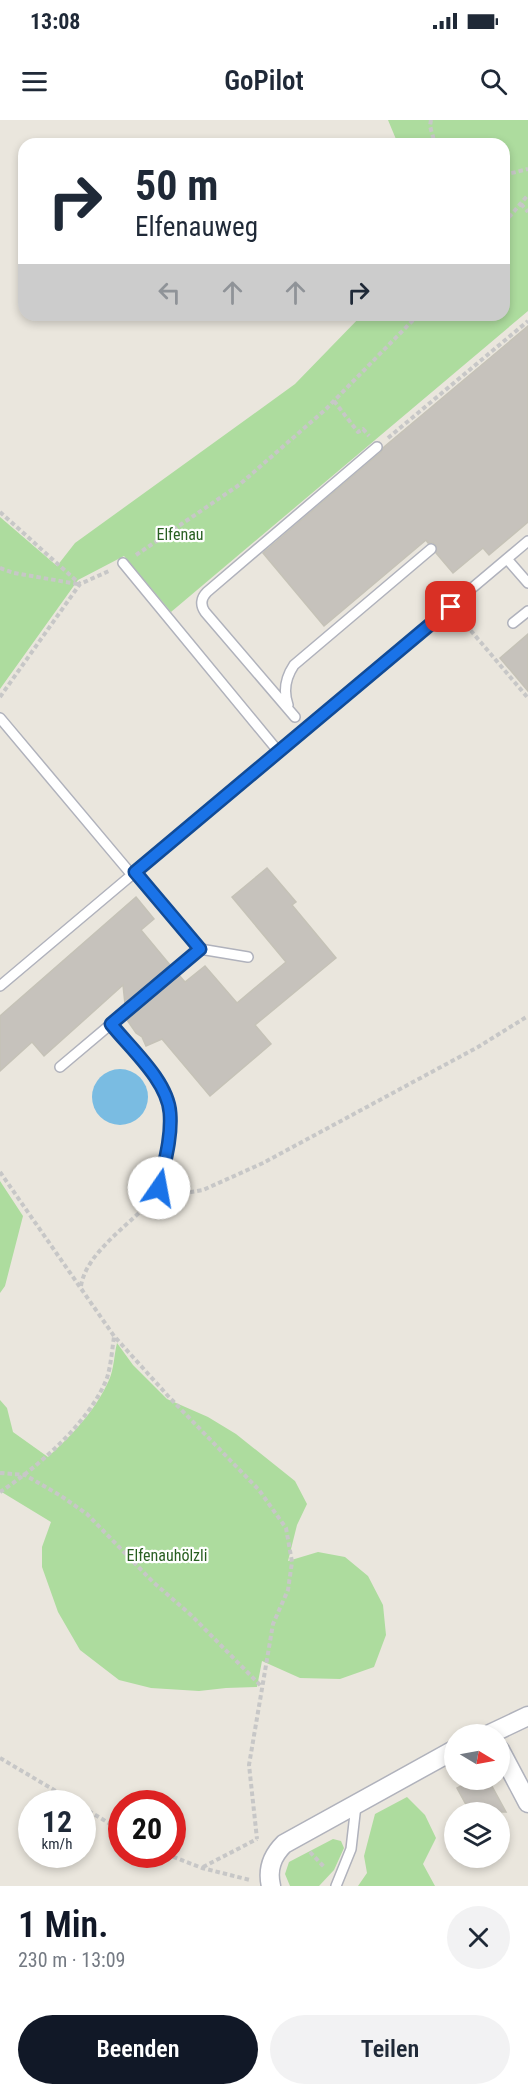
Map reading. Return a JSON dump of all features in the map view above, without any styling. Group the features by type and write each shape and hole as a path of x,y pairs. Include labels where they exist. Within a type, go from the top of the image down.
{"street":[{"path":"510,1725 528,1716"},
{"path":"271,1886 269,1877 272,1859 284,1844 444,1756"},
{"path":"510,1769 528,1803"}],"lane":[{"path":"305,728 205,612 201,604 202,600 207,592 377,447"},
{"path":"0,986 528,541"},
{"path":"296,717 289,707 285,693 287,677 294,665 431,549"},
{"path":"507,559 528,583"},
{"path":"123,563 278,751"},
{"path":"513,623 528,611"},
{"path":"0,718 200,949 248,957"},
{"path":"60,1067 200,949"},
{"path":"111,1024 155,1077 168,1101 171,1123 159,1188"},
{"path":"337,1884 351,1849 356,1805"}],"path":[{"path":"431,120 433,138"},
{"path":"510,174 528,169"},
{"path":"510,216 528,195"},
{"path":"520,203 528,212"},
{"path":"0,697 80,584 123,563 168,535 239,485 334,401 412,321"},
{"path":"377,447 528,321"},
{"path":"334,401 358,432 363,429"},
{"path":"0,512 80,584"},
{"path":"0,568 14,573 80,584"},
{"path":"451,607 528,698"},
{"path":"81,1287 84,1274 92,1259 153,1200 159,1188 184,1193 217,1185 263,1163 447,1063 528,1016"},
{"path":"0,1172 114,1336 259,1490 286,1528 292,1562 288,1590 273,1624 249,1765 257,1839 272,1859"},
{"path":"0,1492 25,1475 68,1435 94,1401 107,1377 114,1336"},
{"path":"0,1473 25,1475 87,1514 153,1582 191,1615 261,1686"},
{"path":"0,1758 54,1790"},
{"path":"298,1837 337,1884"},
{"path":"202,1868 257,1839"},
{"path":"186,1862 271,1886"}],"green space":[{"name":"Elfenau","path":"388,120 528,120 528,311 171,612 124,556 78,580 0,689 0,517 57,566 75,543 295,384 356,321 510,321 510,138 396,138"},
{"path":"0,1181 23,1216 5,1286 0,1293"},
{"name":"Elfenauhölzli","path":"117,1343 133,1365 167,1399 208,1417 236,1434 295,1481 307,1504 297,1525 288,1561 318,1552 345,1557 368,1576 383,1605 386,1635 374,1667 340,1679 300,1678 262,1661 257,1687 199,1691 151,1688 119,1680 80,1650 58,1612 42,1567 42,1547 51,1522 0,1491 0,1400 7,1408 13,1432 48,1457 74,1431 104,1391 111,1376"},
{"path":"407,1797 425,1815 436,1838 423,1864 435,1886 358,1886 367,1873 364,1856 375,1814"},
{"path":"333,1839 341,1841 344,1848 334,1870 319,1886 290,1886 285,1874 289,1862"}],"water":[{"path":"120,1069 131,1071 140,1077 146,1086 148,1097 146,1108 140,1117 131,1123 120,1125 109,1123 100,1117 94,1108 92,1097 94,1086 100,1077 109,1071"}],"building":[{"path":"528,326 528,522 489,555 483,548 453,573 436,553 436,545 426,540 324,626 263,553"},
{"path":"528,634 528,691 500,658"},
{"path":"267,868 296,902 292,905 336,958 255,1025 271,1044 210,1096 162,1039 146,1046 142,1037 136,1033 127,1020 179,975 185,982 205,966 237,1003 286,962 232,897"},
{"path":"136,897 154,919 141,930 170,965 125,1004 123,985 44,1056 32,1042 0,1071 0,1016"},
{"path":"458,1790 494,1790 501,1802 465,1802"}],"route":[{"path":"159,1188 171,1123 168,1101 155,1077 111,1024 200,949 135,872 451,607"}]}
